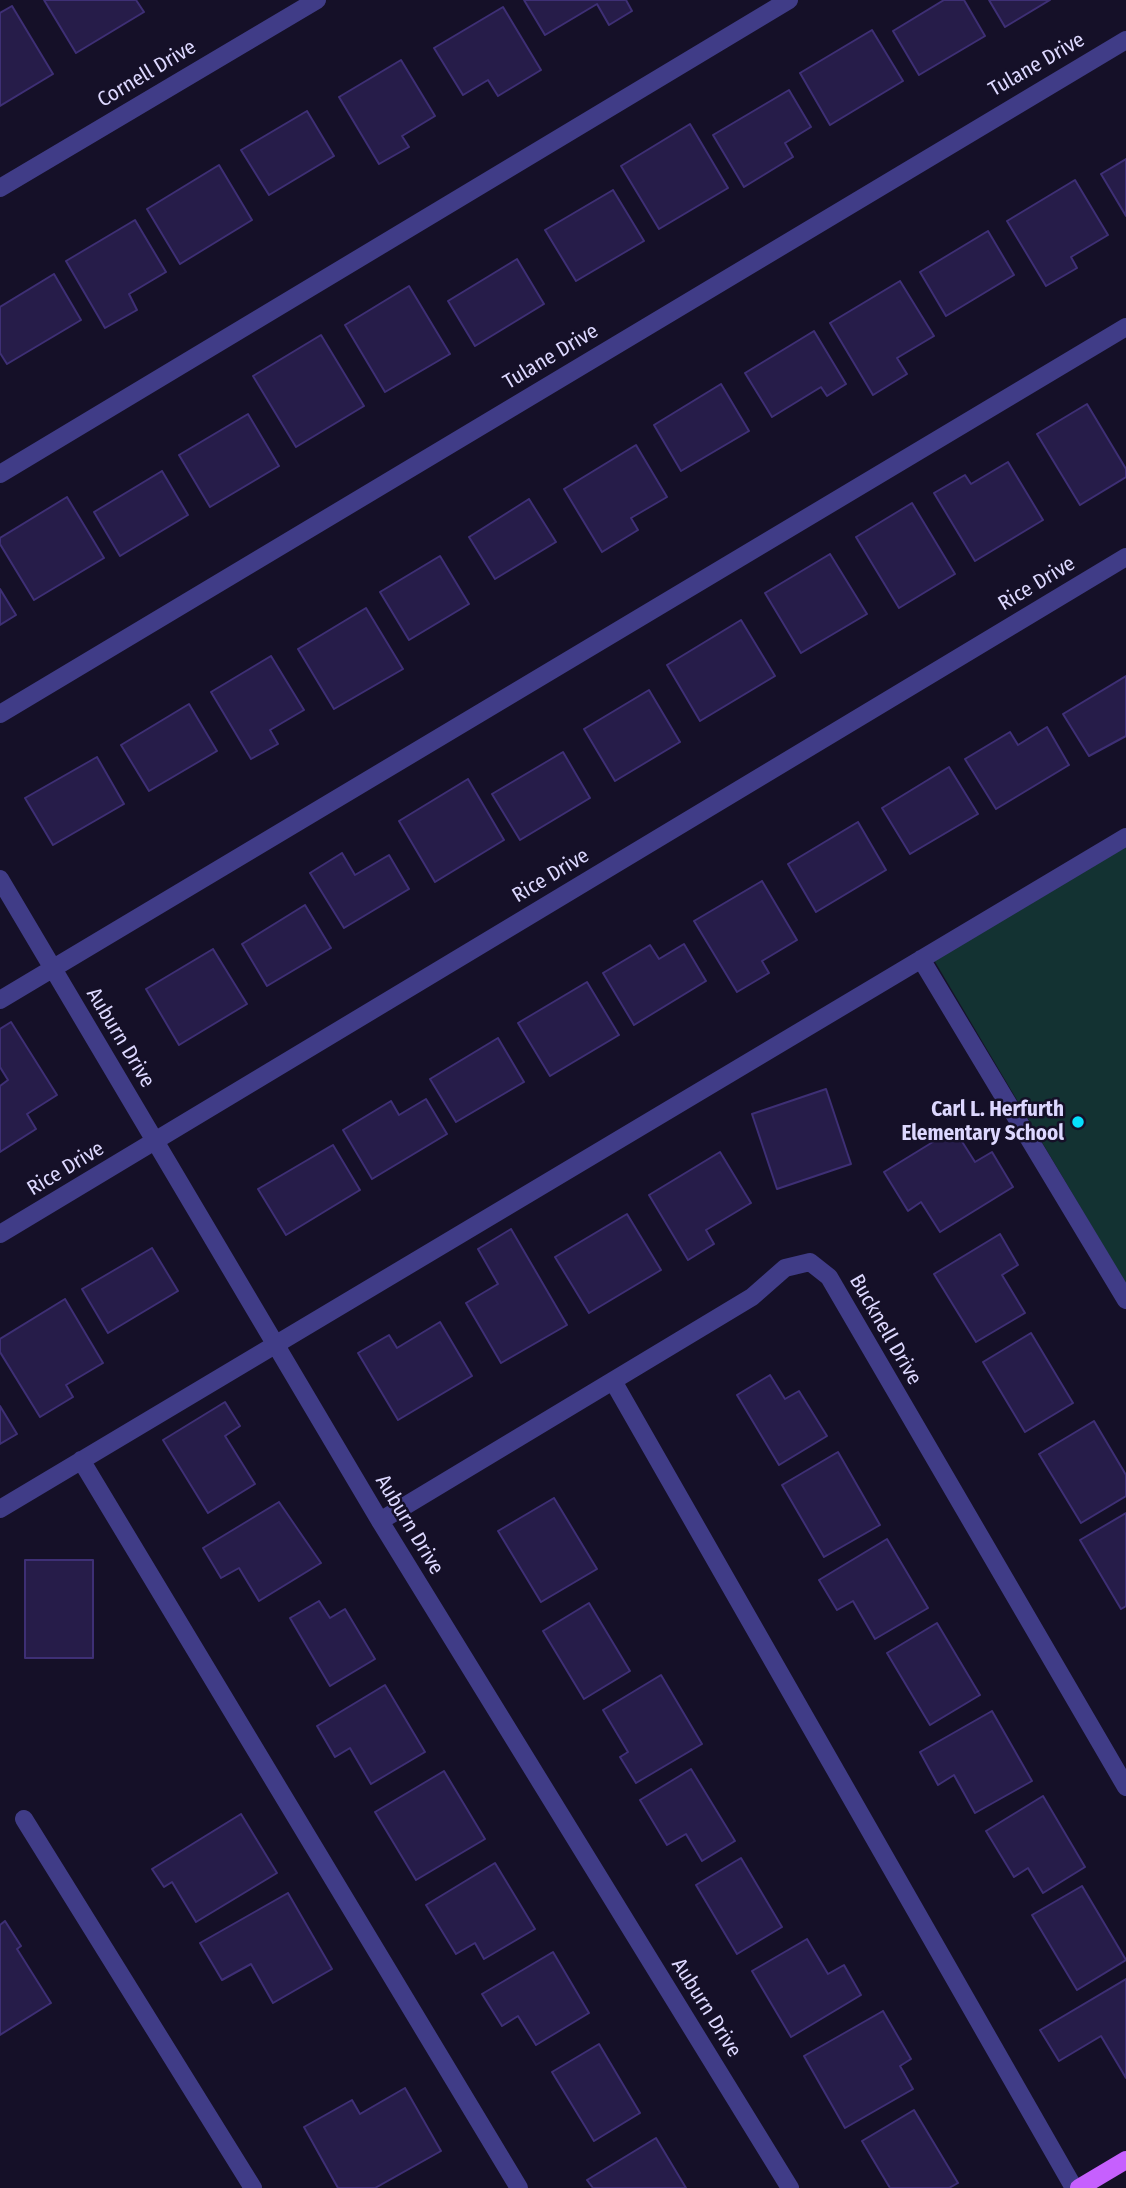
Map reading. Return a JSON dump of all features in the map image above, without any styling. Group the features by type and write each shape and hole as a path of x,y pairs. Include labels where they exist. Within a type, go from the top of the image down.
{"main road":[{"path":"1077,2188 1126,2160"}],"street":[{"name":"Cornell Drive","path":"0,188 317,0"},
{"path":"0,474 789,0"},
{"name":"Tulane Drive","path":"0,715 1126,40"},
{"path":"0,1000 1126,327"},
{"name":"Rice Drive","path":"0,1234 156,1143 1126,558"},
{"path":"0,1509 1126,836"},
{"name":"Auburn Drive","path":"0,879 380,1521 790,2188"},
{"path":"921,959 1126,1300"},
{"name":"Bucknell Drive","path":"380,1521 752,1297 785,1268 810,1262 829,1277 846,1311 1126,1787"},
{"path":"612,1381 1077,2188"},
{"path":"81,1460 519,2188"},
{"path":"24,1819 253,2188"}],"green space":[{"name":"Carl L. Herfurth Elementary School","path":"1126,846 1126,1284 934,960"}],"building":[{"path":"44,0 136,0 144,12 76,53"},
{"path":"524,0 626,0 632,11 609,25 597,4 545,35"},
{"path":"944,0 964,0 985,36 919,75 893,31"},
{"path":"989,0 1050,0 1005,27"},
{"path":"12,6 53,74 0,106 0,13"},
{"path":"503,7 541,70 498,96 488,80 463,95 434,48"},
{"path":"872,30 903,81 830,125 800,73"},
{"path":"401,60 435,116 402,136 409,147 379,164 339,97"},
{"path":"789,90 811,127 785,143 793,157 744,187 713,135"},
{"path":"307,111 334,156 269,195 241,150"},
{"path":"690,124 728,188 659,229 621,166"},
{"path":"1126,159 1126,216 1101,174"},
{"path":"219,165 252,220 180,264 147,209"},
{"path":"1075,180 1108,235 1071,257 1077,268 1046,286 1007,221"},
{"path":"613,190 644,241 576,281 545,230"},
{"path":"135,220 166,272 129,294 137,310 105,328 66,261"},
{"path":"988,231 1014,275 946,316 920,272"},
{"path":"517,259 544,304 475,346 448,301"},
{"path":"54,274 81,320 7,364 0,353 0,307"},
{"path":"900,281 934,336 897,358 907,374 873,395 830,323"},
{"path":"409,286 450,354 385,392 345,325"},
{"path":"814,331 846,384 827,396 821,387 772,417 745,373"},
{"path":"321,335 364,406 296,447 253,376"},
{"path":"721,384 749,431 681,471 654,425"},
{"path":"1087,404 1126,469 1126,477 1080,505 1037,434"},
{"path":"248,414 279,466 210,507 179,455"},
{"path":"636,445 667,497 631,518 638,530 602,552 564,489"},
{"path":"1008,462 1043,520 975,561 934,493 965,475 971,484"},
{"path":"162,471 188,515 120,556 94,512"},
{"path":"67,497 104,558 34,600 0,544 0,538"},
{"path":"529,499 556,542 495,579 469,537"},
{"path":"912,503 955,574 899,608 856,537"},
{"path":"830,554 867,614 801,653 765,593"},
{"path":"440,556 469,604 409,640 380,592"},
{"path":"0,589 16,615 0,625"},
{"path":"366,608 403,669 334,709 298,649"},
{"path":"741,620 775,676 700,721 667,665"},
{"path":"271,656 304,710 270,730 278,744 251,759 211,692"},
{"path":"1126,676 1126,736 1089,756 1063,714"},
{"path":"649,690 680,742 615,781 584,729"},
{"path":"189,704 217,751 149,791 121,745"},
{"path":"1047,727 1069,765 996,809 965,759 1010,732 1018,745"},
{"path":"563,752 590,798 520,840 492,794"},
{"path":"97,757 124,804 53,845 25,798"},
{"path":"949,767 978,814 910,854 882,808"},
{"path":"468,779 504,840 435,882 399,821"},
{"path":"858,822 886,870 816,912 788,864"},
{"path":"342,853 355,875 389,855 409,889 344,928 310,873"},
{"path":"762,881 797,940 762,961 769,973 737,992 694,921"},
{"path":"305,905 331,948 267,986 242,944"},
{"path":"684,944 706,981 634,1025 603,973 650,945 659,959"},
{"path":"213,949 247,1004 179,1045 146,989"},
{"path":"587,982 619,1035 550,1076 518,1023"},
{"path":"11,1022 57,1095 27,1114 36,1129 0,1152 0,1086 8,1080 0,1067 0,1029"},
{"path":"498,1038 524,1082 456,1122 430,1079"},
{"path":"826,1089 851,1164 777,1189 752,1114"},
{"path":"426,1099 447,1134 372,1179 343,1130 391,1101 399,1115"},
{"path":"954,1129 975,1162 992,1152 1013,1187 940,1232 921,1202 908,1211 884,1172"},
{"path":"333,1145 360,1190 286,1235 258,1189"},
{"path":"720,1152 751,1203 706,1230 714,1244 688,1260 649,1195"},
{"path":"627,1214 661,1270 589,1313 555,1257"},
{"path":"511,1229 567,1325 501,1363 466,1303 498,1284 478,1249"},
{"path":"1000,1234 1018,1265 1002,1275 1025,1313 976,1342 934,1274"},
{"path":"152,1248 178,1291 108,1333 82,1289"},
{"path":"65,1299 103,1363 66,1385 73,1397 40,1417 0,1352 0,1339"},
{"path":"440,1322 472,1376 398,1420 358,1353 389,1335 397,1348"},
{"path":"1031,1333 1073,1403 1025,1432 983,1362"},
{"path":"770,1375 785,1399 799,1391 827,1436 779,1465 737,1395"},
{"path":"225,1402 240,1426 225,1436 255,1484 208,1513 163,1440"},
{"path":"0,1406 17,1434 0,1444"},
{"path":"1094,1421 1126,1475 1126,1496 1081,1523 1039,1454"},
{"path":"838,1452 880,1525 824,1557 782,1485"},
{"path":"554,1498 597,1569 541,1602 498,1531"},
{"path":"279,1502 321,1563 259,1601 239,1568 221,1578 203,1548"},
{"path":"1126,1513 1126,1606 1121,1609 1080,1540"},
{"path":"887,1539 928,1608 875,1639 853,1601 837,1610 819,1580"},
{"path":"25,1560 93,1560 93,1658 25,1658"},
{"path":"319,1601 330,1618 345,1609 375,1659 330,1686 290,1618"},
{"path":"589,1603 630,1671 584,1699 543,1631"},
{"path":"937,1623 980,1695 930,1725 887,1653"},
{"path":"661,1675 702,1744 636,1783 620,1757 628,1752 603,1710"},
{"path":"385,1685 425,1752 371,1784 350,1748 335,1757 317,1726"},
{"path":"992,1711 1032,1781 975,1813 954,1775 938,1785 920,1752"},
{"path":"691,1769 735,1841 702,1861 686,1834 667,1845 640,1800"},
{"path":"444,1771 485,1839 416,1880 375,1812"},
{"path":"1043,1796 1085,1867 1043,1893 1028,1868 1014,1877 986,1831"},
{"path":"241,1814 277,1873 196,1922 172,1882 164,1887 152,1869"},
{"path":"741,1858 782,1927 737,1954 696,1885"},
{"path":"495,1863 535,1929 484,1959 475,1943 456,1954 426,1905"},
{"path":"1082,1886 1126,1960 1077,1990 1032,1915"},
{"path":"288,1893 332,1969 273,2003 251,1964 222,1980 200,1943"},
{"path":"5,1921 21,1946 17,1949 51,2003 0,2035 0,1925"},
{"path":"807,1939 828,1974 844,1965 861,1995 791,2037 752,1971"},
{"path":"553,1952 589,2013 536,2045 518,2016 502,2026 482,1994"},
{"path":"1126,1979 1126,2078 1101,2036 1059,2061 1040,2030"},
{"path":"883,2011 911,2059 900,2066 913,2089 845,2128 804,2056"},
{"path":"599,2044 640,2113 594,2141 552,2072"},
{"path":"405,2088 441,2151 375,2188 338,2188 304,2127 352,2100 360,2114"},
{"path":"914,2110 958,2183 949,2188 890,2188 862,2141"},
{"path":"656,2138 686,2188 593,2188 587,2180"}],"place":[{"name":"Carl L. Herfurth Elementary School","path":"1078,1122"}]}
